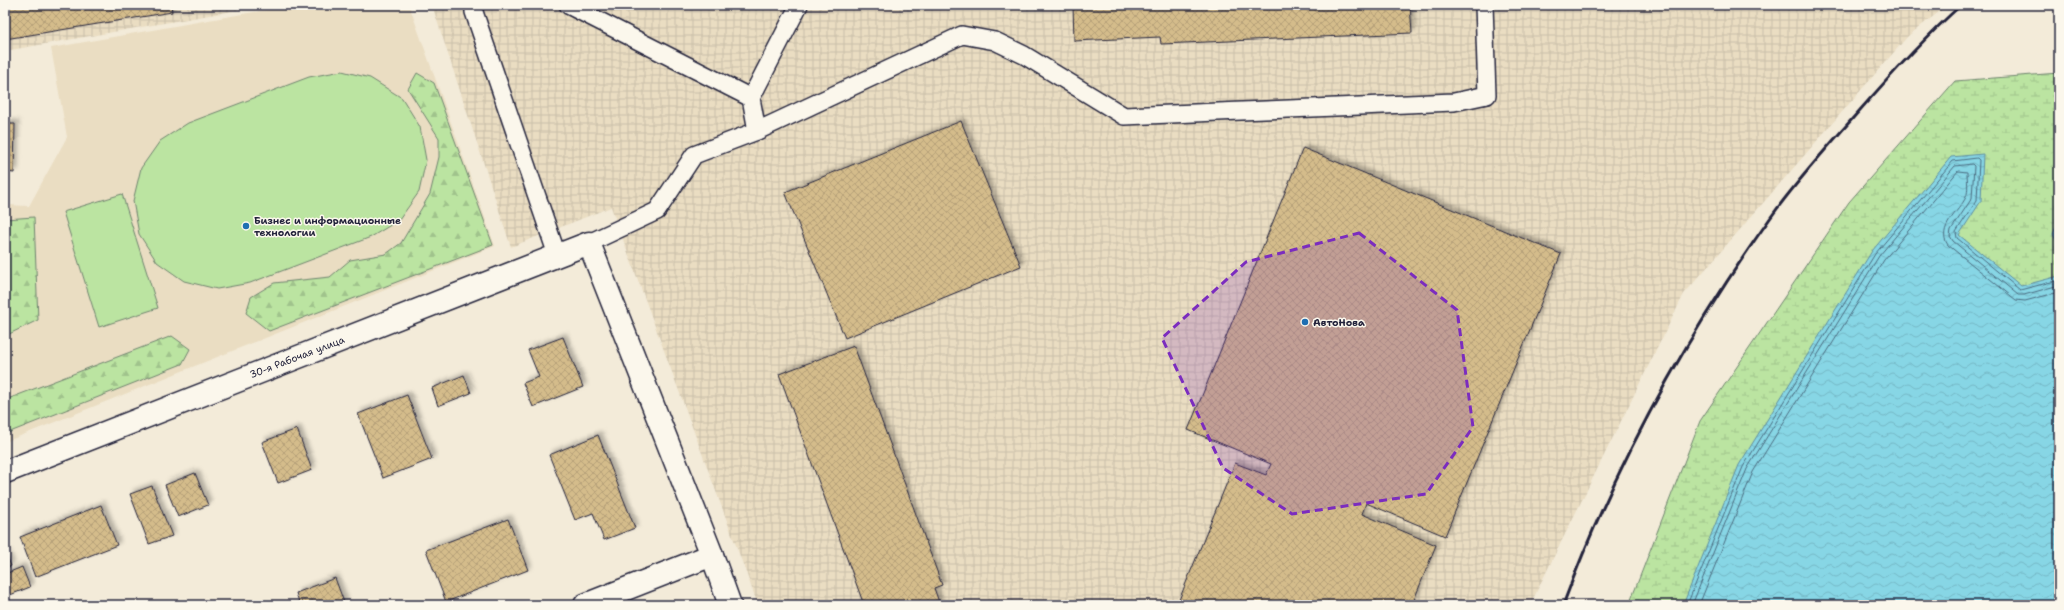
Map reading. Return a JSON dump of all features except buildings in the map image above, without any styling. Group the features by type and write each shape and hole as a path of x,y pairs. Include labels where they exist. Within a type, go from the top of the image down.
{"street":[{"name":"30-я Рабочая улица","path":"5,472 589,242"},
{"path":"589,242 712,555 730,605"},
{"path":"585,605 712,555"}],"lane":[{"path":"474,5 474,12 557,255"},
{"path":"568,5 752,98"},
{"path":"757,131 752,98 799,5"},
{"path":"589,242 657,211 694,155 757,131 962,34 995,41 1024,55 1124,116 1454,102 1487,95 1484,5"}],"highlighted area":[{"path":"1359,233 1457,310 1473,427 1426,494 1292,514 1223,468 1162,338 1246,262"}],"shaded area":[{"path":"5,5 266,5 5,51"},
{"name":"Бизнес и информационные технологии","path":"294,5 409,5 495,246 5,442 5,205 29,206 67,137 51,48"},
{"path":"432,5 1948,5 1908,36 1684,294 1530,605 758,605 611,207 511,247"}],"green space":[{"path":"342,71 370,78 402,98 420,127 426,160 419,192 399,220 371,237 250,283 217,289 184,281 157,262 139,234 133,201 141,168 160,141 188,123 309,77"},
{"path":"417,73 434,83 493,245 269,331 246,313 251,297 274,283 330,277 350,260 386,254 401,243 430,194 439,157 439,138 408,89"},
{"path":"2059,73 2059,605 1629,605 1700,421 1849,202 1955,81"},
{"path":"122,194 158,308 99,327 63,212"},
{"path":"34,217 38,320 5,336 5,219"},
{"path":"172,336 190,349 182,364 5,434 5,400"}],"water":[{"path":"1983,154 1981,201 1959,235 2021,286 2059,276 2059,605 1683,605 1739,465 1872,251 1951,157"},
{"path":"2059,220 2059,247 2053,234"}],"railway":[{"path":"1563,605 1605,503 1654,404 1681,356 1740,262 1771,217 1821,154 1905,60 1961,5"}],"place":[{"name":"Бизнес и информационные технологии","path":"246,226"},
{"name":"АвтоНова","path":"1305,322"}]}
